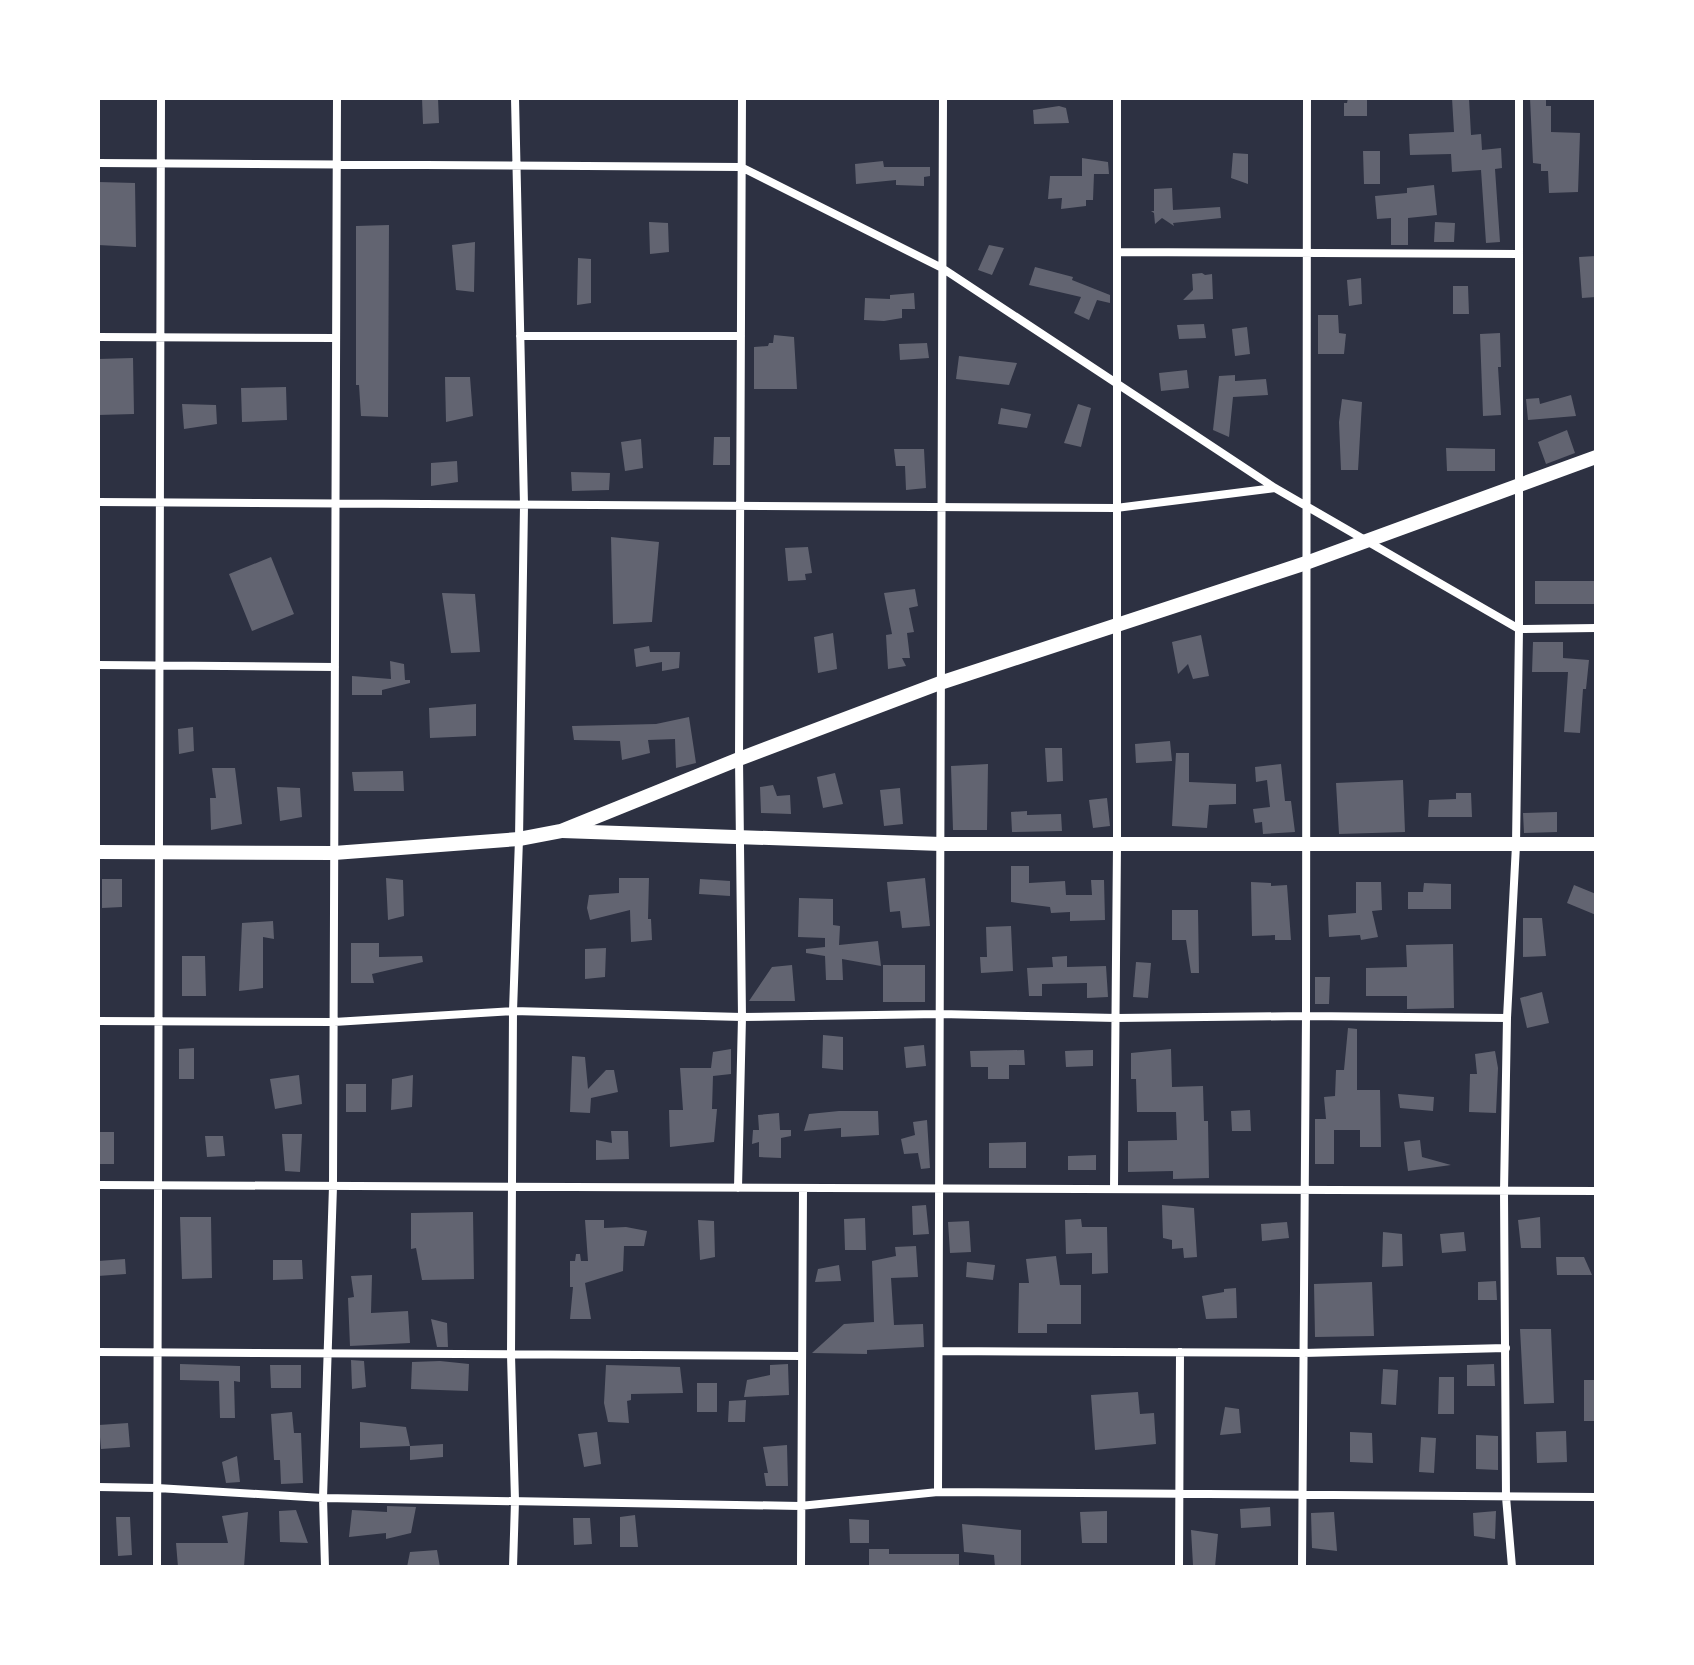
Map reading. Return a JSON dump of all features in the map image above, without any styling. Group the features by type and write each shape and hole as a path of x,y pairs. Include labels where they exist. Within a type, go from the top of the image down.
{"main road":[{"path":"98,852 334,853 519,839 561,831 940,683 1306,563 1596,457"},
{"path":"561,831 941,844 1596,844"}],"street":[{"path":"157,1567 161,98"},
{"path":"325,1567 323,1498 333,1186 337,98"},
{"path":"513,1567 511,1187 524,505 515,98"},
{"path":"738,1188 742,1017 739,759 742,98"},
{"path":"938,1492 943,98"},
{"path":"1114,1189 1117,98"},
{"path":"1302,1567 1307,98"},
{"path":"1512,1567 1506,1497 1504,1191 1507,1018 1516,845 1519,629 1519,98"},
{"path":"98,163 741,167 942,268 1275,488 1519,629 1596,628"},
{"path":"1117,252 1519,254"},
{"path":"520,336 741,336"},
{"path":"98,337 336,338"},
{"path":"98,502 1116,508 1275,488"},
{"path":"98,665 335,667"},
{"path":"98,1021 334,1022 513,1011 742,1017 940,1014 1116,1018 1507,1018"},
{"path":"98,1185 1596,1191"},
{"path":"801,1567 803,1188"},
{"path":"939,1351 1303,1353 1506,1348"},
{"path":"98,1352 802,1356"},
{"path":"1179,1567 1180,1352"},
{"path":"98,1487 323,1498 800,1506 938,1492 1596,1497"}],"building":[{"path":"422,98 438,98 439,123 423,124"},
{"path":"1348,98 1367,98 1367,116 1344,116 1344,103"},
{"path":"1452,98 1469,98 1471,135 1481,134 1482,150 1501,148 1502,168 1495,169 1500,242 1486,243 1481,170 1452,172 1451,154 1410,155 1409,134 1454,132"},
{"path":"1530,98 1546,98 1546,106 1551,106 1551,132 1580,133 1578,192 1549,193 1548,171 1541,171 1541,164 1533,163"},
{"path":"1059,106 1066,108 1069,123 1034,124 1033,110"},
{"path":"1363,151 1380,151 1380,184 1364,184"},
{"path":"1233,153 1248,154 1248,184 1231,178"},
{"path":"1082,158 1108,162 1109,174 1094,174 1093,200 1086,200 1086,206 1061,209 1062,198 1048,199 1050,176 1082,176"},
{"path":"883,161 884,167 930,167 930,176 924,177 924,186 896,185 896,180 856,184 855,164"},
{"path":"98,182 135,183 136,247 98,245"},
{"path":"1434,185 1437,215 1408,218 1408,245 1391,245 1391,218 1377,219 1375,196 1407,193 1407,188"},
{"path":"1172,188 1173,210 1220,207 1221,218 1173,223 1174,226 1162,218 1155,224 1151,211 1154,211 1154,189"},
{"path":"649,222 668,223 669,252 650,254"},
{"path":"1435,222 1455,223 1454,242 1434,242"},
{"path":"389,225 388,417 361,416 359,385 356,385 356,226"},
{"path":"475,242 474,292 456,290 452,245"},
{"path":"989,245 1004,248 992,275 978,270"},
{"path":"1596,256 1596,297 1582,298 1579,257"},
{"path":"578,258 591,259 591,303 577,305"},
{"path":"1035,267 1073,277 1072,280 1110,295 1110,303 1097,300 1089,320 1074,313 1081,297 1029,285"},
{"path":"1192,274 1212,274 1213,299 1183,300 1193,290"},
{"path":"1361,278 1362,304 1349,306 1347,280"},
{"path":"1453,286 1468,286 1469,314 1453,314"},
{"path":"914,293 915,309 902,309 902,318 864,320 865,298 890,299 890,295"},
{"path":"1318,315 1338,315 1339,333 1346,334 1344,354 1318,354"},
{"path":"1204,324 1206,338 1179,339 1177,325"},
{"path":"1247,327 1250,354 1235,356 1232,329"},
{"path":"1500,333 1501,367 1498,367 1501,415 1483,416 1480,334"},
{"path":"774,335 794,337 797,389 754,389 754,347 773,343"},
{"path":"927,343 929,358 900,360 899,344"},
{"path":"959,356 1017,363 1009,385 956,379"},
{"path":"133,358 134,414 98,415 98,359"},
{"path":"1187,370 1189,388 1161,391 1159,373"},
{"path":"1235,375 1235,381 1266,379 1268,395 1233,397 1229,437 1213,430 1219,376"},
{"path":"445,377 470,377 473,416 446,422"},
{"path":"286,387 287,420 242,422 241,388"},
{"path":"1571,395 1576,416 1528,420 1526,399 1539,398 1540,404"},
{"path":"1342,399 1362,402 1358,470 1341,470 1339,422"},
{"path":"182,404 216,405 217,424 184,429"},
{"path":"1078,404 1091,408 1081,447 1064,443"},
{"path":"1001,408 1031,414 1027,428 998,424"},
{"path":"1567,430 1575,453 1546,464 1538,442"},
{"path":"714,437 730,437 730,465 713,465"},
{"path":"641,439 643,468 625,471 621,442"},
{"path":"1446,448 1495,449 1495,471 1447,471"},
{"path":"894,449 924,449 926,488 906,490 905,466 896,466"},
{"path":"457,461 458,482 431,486 431,463"},
{"path":"571,472 610,473 609,490 572,491"},
{"path":"611,537 659,542 652,622 613,624"},
{"path":"808,547 812,573 805,574 806,580 788,581 785,548"},
{"path":"271,557 294,614 252,631 229,574"},
{"path":"1535,581 1596,581 1596,604 1535,604"},
{"path":"915,589 918,606 909,608 914,632 907,633 910,658 902,658 906,666 888,669 886,635 892,634 884,593"},
{"path":"442,593 475,594 480,652 451,653"},
{"path":"833,633 837,669 818,673 814,637"},
{"path":"1201,635 1209,676 1193,679 1188,664 1178,674 1172,642"},
{"path":"1533,642 1563,642 1563,658 1589,660 1586,689 1583,689 1580,733 1564,732 1568,672 1532,672"},
{"path":"649,646 650,652 680,652 679,668 662,671 662,662 636,667 634,649"},
{"path":"390,661 404,664 405,680 410,680 410,683 382,690 382,695 352,695 352,676 391,679"},
{"path":"476,704 476,736 430,738 429,708"},
{"path":"689,717 696,763 676,768 675,739 648,740 650,753 622,760 620,741 574,740 572,726 656,724"},
{"path":"193,727 194,751 179,754 178,729"},
{"path":"1170,741 1172,761 1136,763 1135,744"},
{"path":"1045,748 1062,748 1063,781 1047,782"},
{"path":"1176,753 1189,753 1189,782 1236,784 1236,804 1209,805 1207,828 1172,826"},
{"path":"988,764 987,830 953,830 951,766"},
{"path":"1281,764 1285,801 1291,801 1295,832 1263,834 1262,822 1255,823 1253,809 1270,807 1267,780 1256,782 1255,767"},
{"path":"212,768 235,768 242,824 211,830 210,798 216,798"},
{"path":"403,771 404,791 354,791 352,772"},
{"path":"835,773 843,804 823,808 817,777"},
{"path":"1403,780 1405,832 1339,834 1336,783"},
{"path":"773,785 777,796 790,795 791,814 761,813 760,787"},
{"path":"277,787 300,788 302,817 280,821"},
{"path":"900,788 903,824 884,826 880,790"},
{"path":"1456,793 1471,793 1472,817 1428,817 1429,800 1456,799"},
{"path":"1107,798 1110,826 1093,828 1089,800"},
{"path":"1027,811 1027,815 1061,814 1062,831 1012,832 1011,812"},
{"path":"1557,812 1557,832 1524,833 1523,813"},
{"path":"1011,866 1029,866 1029,883 1065,881 1066,895 1092,895 1091,880 1104,880 1105,920 1070,921 1070,912 1051,913 1050,907 1011,902"},
{"path":"386,878 403,880 404,916 388,920"},
{"path":"619,878 649,878 648,919 651,919 652,940 631,942 630,910 590,920 587,908 589,895 619,893"},
{"path":"925,878 930,926 902,928 900,911 890,912 887,882"},
{"path":"102,879 122,879 122,907 102,908"},
{"path":"700,879 730,881 730,896 699,894"},
{"path":"1251,882 1287,885 1291,940 1275,940 1275,935 1252,936"},
{"path":"1356,882 1381,882 1382,910 1372,911 1378,937 1361,940 1360,935 1329,937 1328,915 1356,913"},
{"path":"1424,883 1451,884 1451,909 1408,909 1408,892 1423,892"},
{"path":"1574,885 1596,894 1596,915 1567,903"},
{"path":"799,898 833,899 833,925 840,926 839,945 878,941 881,966 842,959 843,980 826,980 825,956 806,953 806,949 825,947 825,938 798,937"},
{"path":"1172,910 1198,910 1199,973 1191,973 1186,940 1172,940"},
{"path":"1523,918 1542,918 1546,956 1523,957"},
{"path":"273,921 274,939 263,937 263,988 239,991 242,923"},
{"path":"1011,926 1013,971 981,973 980,957 987,957 986,927"},
{"path":"351,943 379,943 379,957 422,956 423,962 372,974 374,983 351,983"},
{"path":"1453,944 1454,1008 1407,1009 1407,996 1366,996 1366,968 1407,967 1406,945"},
{"path":"606,948 605,977 585,979 585,949"},
{"path":"182,956 205,956 206,996 182,996"},
{"path":"1067,956 1067,967 1106,966 1108,997 1087,998 1087,983 1042,984 1042,996 1029,996 1027,968 1053,967 1052,957"},
{"path":"1136,962 1151,963 1148,998 1133,997"},
{"path":"792,965 795,1001 749,1001 772,967"},
{"path":"883,965 925,965 925,1002 883,1002"},
{"path":"1315,977 1330,977 1329,1004 1315,1004"},
{"path":"1542,992 1549,1023 1527,1028 1520,998"},
{"path":"1348,1028 1357,1029 1357,1090 1380,1090 1381,1147 1360,1147 1360,1130 1334,1130 1334,1164 1315,1164 1315,1119 1326,1119 1324,1097 1335,1096 1336,1070 1344,1070"},
{"path":"823,1035 843,1037 843,1070 822,1068"},
{"path":"924,1045 926,1066 906,1068 904,1047"},
{"path":"194,1048 194,1079 179,1079 179,1049"},
{"path":"731,1049 731,1074 713,1076 712,1109 717,1109 714,1142 670,1147 669,1110 683,1110 680,1068 711,1068 713,1052"},
{"path":"1171,1049 1172,1087 1203,1086 1204,1121 1208,1121 1209,1178 1173,1179 1173,1171 1128,1172 1128,1141 1177,1140 1176,1112 1137,1112 1136,1079 1131,1079 1131,1053"},
{"path":"1024,1050 1025,1065 1009,1065 1009,1079 988,1079 988,1067 971,1067 970,1051"},
{"path":"1093,1050 1093,1066 1066,1067 1065,1051"},
{"path":"1495,1051 1498,1068 1496,1113 1469,1112 1470,1074 1477,1074 1475,1054"},
{"path":"572,1056 585,1057 588,1089 606,1070 614,1070 618,1092 591,1098 590,1113 570,1112"},
{"path":"299,1075 302,1104 275,1109 270,1079"},
{"path":"413,1075 412,1107 391,1110 392,1079"},
{"path":"346,1084 366,1084 366,1112 346,1112"},
{"path":"1398,1094 1434,1097 1433,1111 1400,1108"},
{"path":"1250,1110 1251,1131 1232,1131 1231,1111"},
{"path":"878,1111 879,1135 841,1137 841,1128 804,1131 809,1114"},
{"path":"779,1113 780,1130 791,1130 791,1136 781,1138 781,1158 759,1157 759,1142 752,1144 753,1130 759,1130 758,1115"},
{"path":"927,1120 930,1168 921,1169 918,1153 904,1154 901,1139 915,1135 913,1122"},
{"path":"611,1131 628,1131 629,1159 596,1160 596,1140 612,1143"},
{"path":"98,1132 114,1132 114,1164 98,1164"},
{"path":"282,1134 302,1134 300,1172 285,1171"},
{"path":"205,1136 223,1136 225,1156 207,1157"},
{"path":"1420,1140 1422,1157 1451,1165 1408,1171 1404,1142"},
{"path":"1026,1142 1026,1168 989,1168 989,1143"},
{"path":"1096,1155 1096,1170 1068,1170 1068,1156"},
{"path":"926,1205 929,1234 913,1235 912,1206"},
{"path":"1162,1205 1194,1208 1197,1257 1184,1258 1183,1248 1172,1249 1172,1240 1163,1238"},
{"path":"473,1212 474,1279 422,1280 416,1248 411,1249 411,1213"},
{"path":"180,1217 211,1217 212,1278 182,1279"},
{"path":"1540,1217 1541,1248 1521,1248 1518,1220"},
{"path":"865,1218 866,1250 845,1250 844,1219"},
{"path":"1081,1219 1082,1227 1107,1227 1108,1273 1092,1274 1092,1253 1066,1254 1065,1220"},
{"path":"585,1220 604,1220 604,1228 626,1227 647,1231 644,1246 624,1246 623,1271 585,1283 591,1319 570,1319 573,1287 570,1287 570,1261 575,1261 576,1254 580,1254 581,1261 588,1261"},
{"path":"698,1220 714,1221 715,1257 700,1260"},
{"path":"969,1221 971,1252 950,1253 948,1222"},
{"path":"1287,1222 1289,1238 1262,1241 1261,1224"},
{"path":"1383,1232 1402,1234 1403,1266 1382,1267"},
{"path":"1464,1232 1466,1251 1442,1253 1440,1234"},
{"path":"916,1246 918,1277 891,1278 894,1325 923,1324 924,1347 867,1350 867,1354 812,1353 844,1324 874,1322 872,1261 896,1256 895,1247"},
{"path":"1056,1256 1060,1285 1081,1285 1081,1324 1047,1324 1047,1333 1018,1333 1019,1283 1029,1283 1026,1259"},
{"path":"1556,1257 1584,1257 1592,1275 1557,1275"},
{"path":"125,1259 126,1274 98,1276 98,1261"},
{"path":"273,1260 302,1260 303,1279 273,1280"},
{"path":"967,1262 995,1265 993,1280 966,1277"},
{"path":"839,1265 841,1281 815,1282 818,1269"},
{"path":"372,1275 371,1313 408,1311 410,1343 350,1346 348,1298 354,1297 351,1276"},
{"path":"1496,1281 1497,1300 1478,1300 1478,1282"},
{"path":"1372,1282 1374,1336 1315,1337 1314,1284"},
{"path":"1236,1288 1237,1318 1206,1319 1202,1296"},
{"path":"431,1319 447,1323 448,1347 437,1347"},
{"path":"1520,1329 1551,1329 1554,1403 1524,1404"},
{"path":"351,1360 364,1361 366,1387 352,1389"},
{"path":"412,1362 469,1364 468,1391 411,1389"},
{"path":"180,1364 240,1366 240,1382 234,1381 235,1418 220,1418 219,1381 180,1380"},
{"path":"788,1364 789,1395 744,1397 747,1380 770,1375 770,1365"},
{"path":"1494,1364 1495,1386 1467,1386 1467,1365"},
{"path":"270,1365 301,1365 301,1388 271,1388"},
{"path":"606,1365 680,1367 683,1393 631,1394 631,1400 627,1401 629,1423 608,1422 604,1403"},
{"path":"1383,1369 1398,1370 1396,1405 1381,1404"},
{"path":"1439,1377 1454,1377 1454,1414 1438,1414"},
{"path":"1584,1380 1596,1380 1596,1421 1584,1421"},
{"path":"697,1383 717,1383 717,1412 697,1412"},
{"path":"1138,1392 1140,1414 1154,1413 1156,1444 1095,1450 1091,1395"},
{"path":"746,1400 745,1422 728,1422 729,1401"},
{"path":"1225,1407 1239,1409 1241,1433 1220,1435"},
{"path":"292,1412 294,1433 301,1433 303,1483 281,1484 280,1460 274,1460 271,1414"},
{"path":"360,1422 406,1427 410,1446 360,1448"},
{"path":"128,1423 130,1447 101,1449 99,1425"},
{"path":"1566,1431 1567,1462 1537,1463 1536,1432"},
{"path":"597,1432 601,1464 584,1467 578,1434"},
{"path":"1350,1432 1372,1433 1373,1463 1350,1462"},
{"path":"1476,1435 1498,1436 1498,1470 1476,1469"},
{"path":"1421,1437 1436,1438 1434,1473 1419,1472"},
{"path":"443,1444 443,1457 410,1460 410,1446"},
{"path":"787,1445 788,1486 766,1486 764,1473 768,1473 763,1447"},
{"path":"237,1456 240,1482 226,1483 222,1462"},
{"path":"387,1506 416,1507 411,1533 386,1539 386,1533 349,1537 352,1510 387,1512"},
{"path":"1270,1507 1271,1526 1241,1528 1240,1509"},
{"path":"296,1510 308,1543 280,1542 279,1511"},
{"path":"1107,1511 1107,1543 1082,1543 1080,1512"},
{"path":"1496,1511 1495,1539 1474,1536 1473,1513"},
{"path":"248,1512 244,1567 178,1567 176,1543 228,1543 222,1516"},
{"path":"1334,1512 1337,1551 1312,1548 1311,1513"},
{"path":"635,1515 638,1547 620,1547 620,1517"},
{"path":"116,1517 130,1517 132,1555 118,1556"},
{"path":"573,1518 590,1518 592,1544 574,1545"},
{"path":"849,1519 869,1520 869,1543 850,1543"},
{"path":"962,1524 1021,1530 1021,1567 995,1567 994,1555 964,1552"},
{"path":"1191,1530 1218,1534 1215,1567 1193,1565"},
{"path":"869,1549 889,1549 889,1554 959,1554 959,1567 869,1567"},
{"path":"437,1550 440,1567 407,1567 410,1552"}]}
